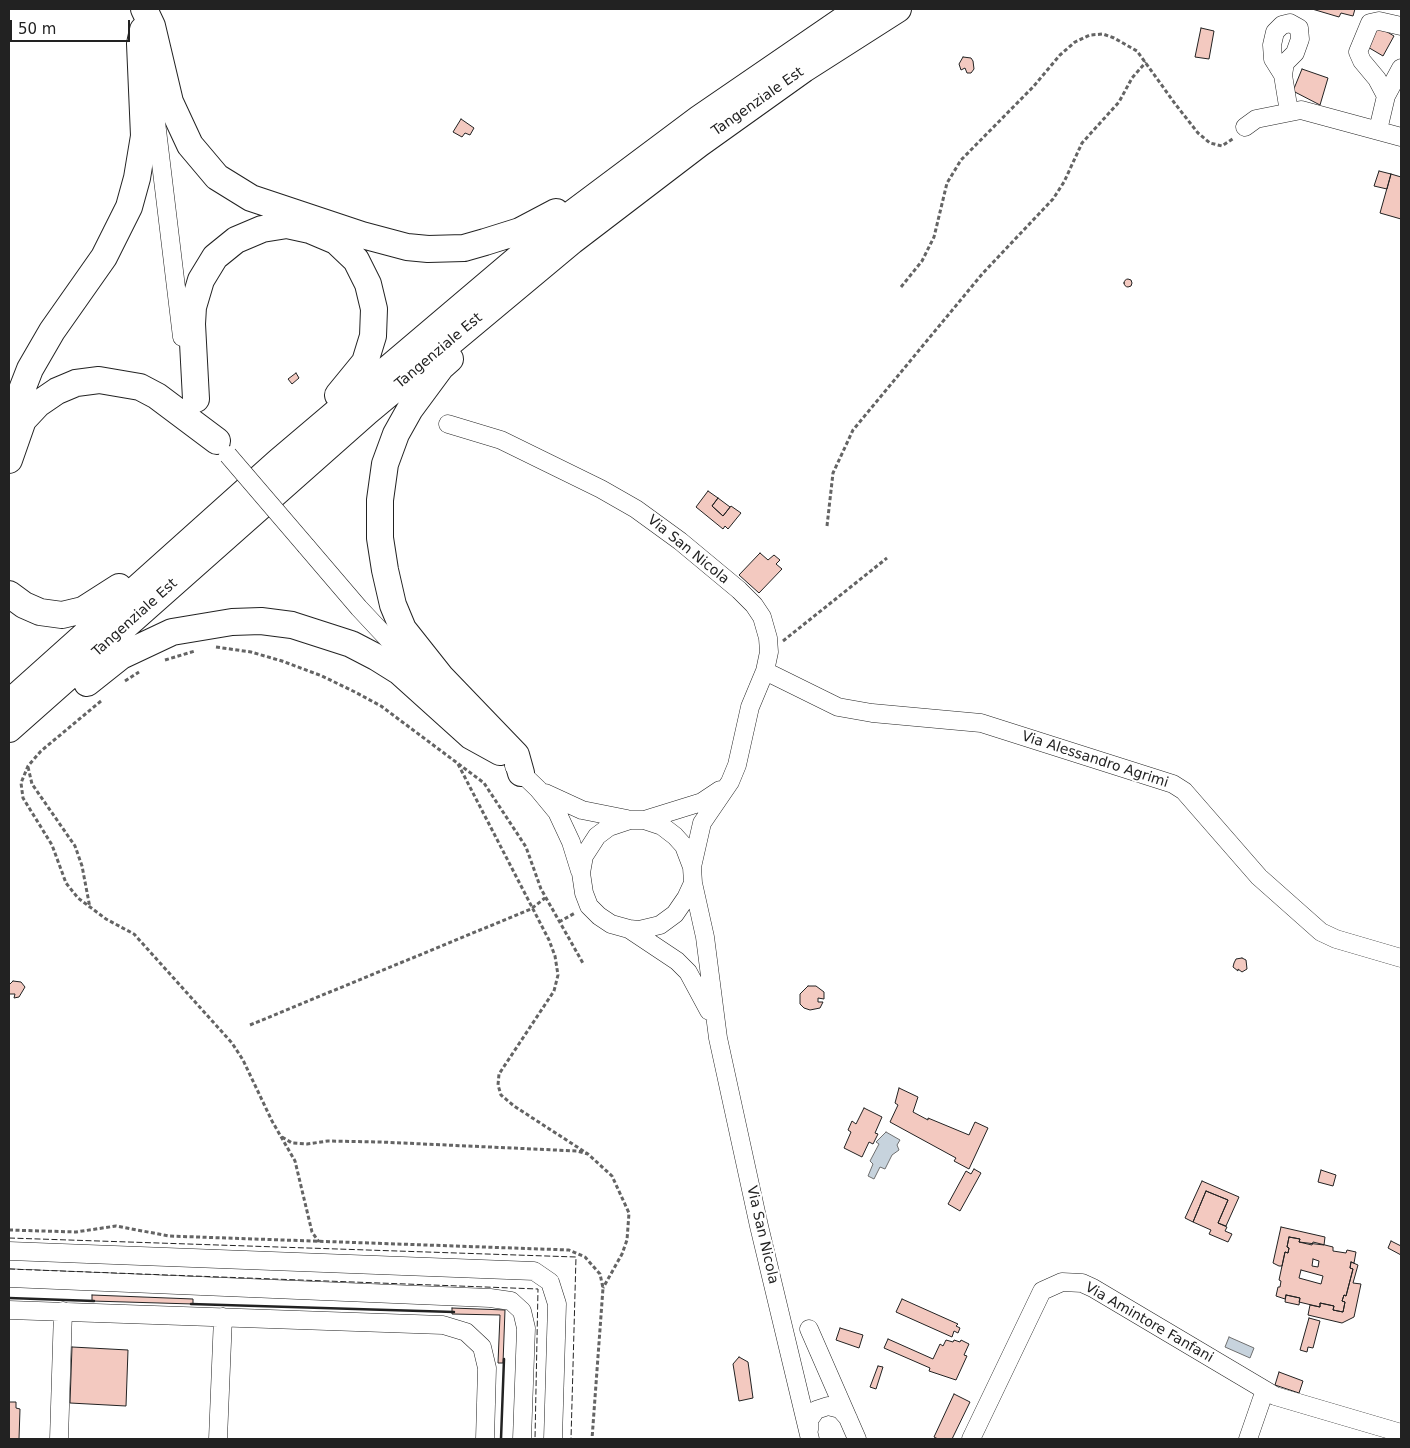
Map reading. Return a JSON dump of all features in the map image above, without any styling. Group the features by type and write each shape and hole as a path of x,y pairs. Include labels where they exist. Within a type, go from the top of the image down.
{"highway":[{"name":"Tangenziale Est","path":"9,703 278,462 562,222 659,149 826,29 859,9"},
{"name":"Tangenziale Est","path":"9,729 367,412 572,241 731,121 804,70 898,9"},
{"path":"141,16 152,26 170,102 179,126 200,160 217,177 251,198 390,243 428,249 464,248 520,231 553,214 640,154 659,149"},
{"path":"9,423 30,369 52,331 104,257 129,207 137,178 144,136 140,44 141,16"},
{"path":"196,399 193,307 201,280 215,258 236,240 270,228 287,225 310,230 336,241 356,260 368,284 374,309 373,336 365,362 349,384 286,448 278,462"},
{"path":"530,781 516,755 441,677 403,629 392,605 385,570 380,538 380,500 385,464 396,434 410,408 441,367 537,284 572,241"},
{"path":"9,460 23,420 38,404 57,391 76,383 99,380 140,387 157,396 223,448"},
{"path":"9,594 24,605 40,612 62,615 83,610 105,598 196,528 219,516"},
{"path":"9,742 121,656 149,641 172,632 201,626 261,621 292,625 321,633 352,644 376,657 400,672 471,736 500,752"}],"street":[{"path":"141,16 156,120 188,379 196,399 223,448 359,608 530,781 564,824 581,873"},
{"path":"1386,96 1380,83 1362,62 1358,52 1370,23 1379,20 1401,27"},
{"path":"1378,130 1386,96 1401,68"},
{"path":"1283,75 1288,112"},
{"path":"1245,127 1256,120 1301,110 1401,137"},
{"name":"Via San Nicola","path":"448,424 501,440 601,489 636,509 680,541 754,605 762,617 768,638 769,652 765,671 750,707 737,765 730,782 702,823 686,898 675,914 660,925 639,930 611,924 589,906 584,893 581,873 584,856 597,836 609,827 702,802 730,782"},
{"name":"Via Alessandro Agrimi","path":"765,671 838,707 872,713 981,723 1173,784 1184,791 1259,877 1322,932 1336,939 1401,958"},
{"path":"530,781 582,810 637,820"},
{"name":"Via San Nicola","path":"637,820 662,826 684,846 705,937 718,1038 759,1226 811,1437"},
{"name":"Via San Nicola","path":"629,929 666,952 688,972 707,1004 718,1038"},
{"path":"9,1251 534,1271 550,1282 556,1304 553,1439"},
{"path":"9,1278 480,1297 511,1301 522,1312 526,1328 522,1439"},
{"name":"Via Amintore Fanfani","path":"971,1439 1042,1291 1062,1282 1082,1283 1093,1288 1275,1396 1401,1433"},
{"path":"9,1310 444,1325 466,1332 482,1347 487,1368 485,1439"},
{"path":"59,1439 63,1312"},
{"path":"218,1439 224,1317"},
{"path":"809,1329 856,1439"},
{"path":"1248,1439 1265,1390"},
{"name":"Via San Nicola","path":"811,1437 809,1420 816,1410 828,1406 840,1409 848,1418"},
{"path":"844,1439 849,1432 848,1418"}],"path":[{"path":"901,287 922,262 934,237 947,183 961,160 1033,87 1060,55 1075,42 1090,35 1103,34 1137,51 1198,133 1210,143 1222,146 1228,144 1245,127"},
{"path":"827,526 833,473 853,430 989,266 1053,199 1064,182 1082,143 1108,116 1119,102 1132,78 1146,62"},
{"path":"769,652 887,558"},
{"path":"207,649 229,647 252,652 322,676 381,706 484,783 526,847 545,898 584,965"},
{"path":"157,663 200,650"},
{"path":"124,683 144,670"},
{"path":"102,700 41,751 28,766 21,783 24,798 52,845 66,883 78,898 90,908 134,934 232,1043 243,1060 295,1161 312,1232 318,1242"},
{"path":"457,762 555,956 558,975 554,991 499,1074 498,1085 501,1095 514,1106 588,1154 612,1176 629,1212 627,1240 622,1254 602,1288"},
{"path":"28,766 32,784 75,846 82,866 90,908"},
{"path":"250,1025 531,909 545,898"},
{"path":"281,1137 292,1143 307,1144 328,1141 380,1142 577,1151 588,1154"}],"shaded area":[{"path":"886,1132 900,1140 897,1145 899,1150 892,1155 885,1169 880,1167 874,1179 868,1176 873,1164 870,1161 879,1144 876,1142"},
{"path":"1229,1337 1254,1348 1250,1358 1225,1347"}],"building":[{"path":"1312,9 1355,9 1353,16 1341,13 1339,17"},
{"path":"1377,26 1394,36 1383,56 1366,46"},
{"path":"1201,28 1214,31 1209,59 1195,57"},
{"path":"963,57 971,58 973,61 974,69 971,73 967,73 965,68 961,70 959,64"},
{"path":"1302,69 1328,78 1320,105 1293,91"},
{"path":"461,119 474,128 470,135 465,133 462,137 453,132"},
{"path":"1379,171 1391,174 1387,189 1374,186"},
{"path":"1391,174 1401,177 1401,219 1380,213"},
{"path":"1128,279 1132,283 1128,287 1124,283"},
{"path":"296,373 299,378 292,384 288,379"},
{"path":"708,491 718,498 712,506 723,516 731,506 741,513 728,529 725,526 723,529 696,507"},
{"path":"718,498 730,507 723,516 712,506"},
{"path":"760,553 768,560 774,555 780,560 776,564 782,569 759,593 739,575"},
{"path":"1242,958 1246,960 1247,969 1242,972 1233,967 1236,959"},
{"path":"13,981 21,982 25,987 19,997 14,998 15,994 9,994 9,985"},
{"path":"808,986 816,986 824,992 824,999 818,998 818,1002 823,1002 820,1008 810,1010 800,1004 800,994"},
{"path":"899,1088 918,1097 913,1112 928,1120 928,1118 969,1135 975,1122 988,1128 969,1169 954,1161 956,1158 890,1122 898,1105 895,1103"},
{"path":"864,1108 882,1117 875,1133 878,1134 873,1144 869,1142 862,1157 844,1148 851,1132 848,1130 852,1121 856,1124"},
{"path":"974,1169 981,1173 960,1211 948,1204 966,1171 971,1174"},
{"path":"1321,1170 1336,1175 1333,1186 1318,1182"},
{"path":"1202,1181 1239,1197 1226,1226 1218,1223 1228,1200 1206,1191 1193,1222 1185,1218"},
{"path":"1206,1191 1228,1200 1218,1223 1227,1227 1225,1231 1232,1234 1228,1242 1209,1234 1211,1230 1193,1222"},
{"path":"1281,1227 1325,1237 1324,1245 1299,1242 1300,1239 1289,1237 1288,1253 1285,1252 1282,1266 1279,1266 1273,1263"},
{"path":"1289,1237 1300,1239 1299,1242 1312,1245 1313,1242 1333,1247 1333,1251 1346,1253 1347,1250 1356,1252 1354,1263 1351,1262 1350,1268 1353,1269 1346,1296 1344,1295 1342,1301 1345,1302 1343,1312 1333,1310 1334,1306 1320,1303 1320,1307 1299,1302 1300,1298 1286,1295 1285,1299 1276,1296 1278,1287 1280,1287 1281,1281 1279,1280 1285,1252 1288,1253 1289,1248 1287,1247","holes":["1313,1259 1319,1261 1318,1267 1312,1266","1301,1270 1323,1276 1321,1284 1299,1278"]},
{"path":"1391,1241 1401,1246 1401,1255 1388,1248"},
{"path":"1351,1262 1358,1265 1353,1283 1361,1284 1354,1317 1342,1323 1308,1315 1310,1305 1320,1307 1320,1303 1334,1306 1333,1310 1343,1312 1345,1302 1342,1301 1344,1295 1346,1296 1353,1269 1350,1268"},
{"path":"92,1295 193,1299 193,1304 92,1301"},
{"path":"1286,1295 1300,1298 1299,1305 1285,1302"},
{"path":"902,1299 958,1324 956,1326 960,1328 958,1333 954,1331 952,1337 896,1312"},
{"path":"452,1308 505,1310 503,1363 498,1363 500,1315 452,1314"},
{"path":"1309,1318 1320,1321 1313,1348 1308,1347 1307,1352 1300,1350"},
{"path":"840,1328 863,1335 859,1348 836,1340"},
{"path":"888,1339 933,1359 940,1344 943,1346 946,1340 960,1342 961,1340 969,1344 964,1355 967,1356 956,1380 929,1371 930,1368 884,1348"},
{"path":"72,1347 128,1350 126,1406 70,1403"},
{"path":"739,1357 748,1362 753,1398 739,1401 733,1364"},
{"path":"878,1366 883,1367 876,1389 870,1387"},
{"path":"1279,1372 1303,1381 1299,1393 1275,1385"},
{"path":"954,1394 970,1402 952,1439 938,1439 934,1437"},
{"path":"9,1402 16,1402 16,1408 20,1409 19,1439 9,1439"}],"fence":[{"path":"9,1238 576,1257 571,1439"},
{"path":"9,1269 538,1289 535,1439"}],"wall":[{"path":"9,1298 94,1301"},
{"path":"191,1304 454,1312"},
{"path":"501,1439 504,1359"}]}
